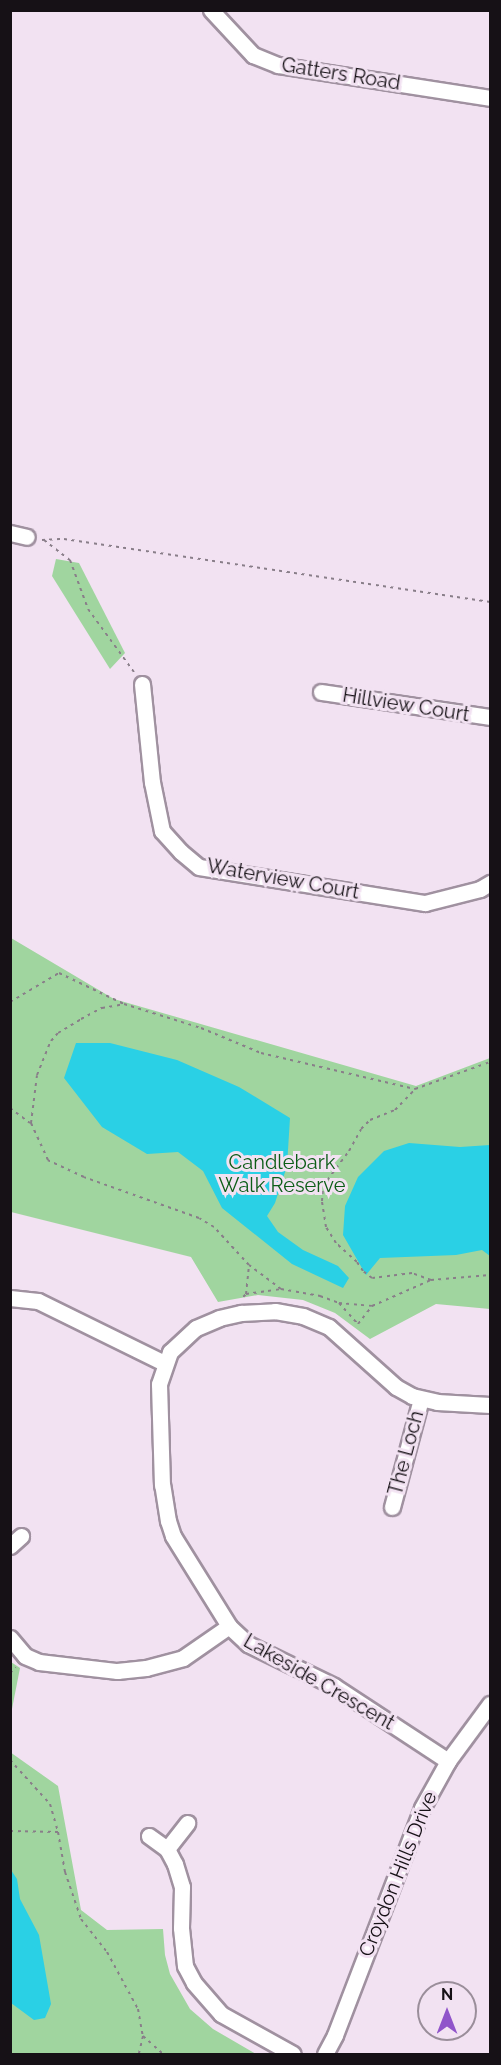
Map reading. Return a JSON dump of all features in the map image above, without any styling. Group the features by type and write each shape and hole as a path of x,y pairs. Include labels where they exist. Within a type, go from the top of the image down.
{"street":[{"name":"Gatters Road","path":"211,10 253,55 278,65 490,98"},
{"path":"10,533 27,537"},
{"name":"Waterview Court","path":"142,684 152,782 162,831 181,852 199,867 425,903 480,889 490,883"},
{"name":"Hillview Court","path":"321,692 490,717"},
{"path":"10,1298 38,1301 164,1363"},
{"name":"Lakeside Crescent","path":"447,1761 334,1686 248,1644 229,1626 173,1536 168,1521 163,1495 158,1395 164,1363 186,1335 207,1323 231,1315 275,1311 316,1321 341,1335 396,1387 421,1399 490,1405"},
{"name":"The Loch","path":"392,1507 421,1399"},
{"path":"10,1638 25,1656 39,1662 117,1671 146,1668 183,1658 229,1626"},
{"name":"Croydon Hills Drive","path":"325,2055 335,2036 411,1833 447,1761 490,1704"},
{"path":"167,1850 187,1823"},
{"path":"150,1836 167,1850 175,1864 182,1887 183,1952 185,1966 194,1983 221,2014 293,2055"}],"path":[{"path":"27,537 44,540 64,539 490,602"},
{"path":"44,540 70,561 88,609 142,684"},
{"path":"10,1002 59,974 124,1004 201,1028 261,1053 415,1089"},
{"path":"31,1123 37,1075 51,1041 58,1033 102,1008 124,1004"},
{"path":"431,1280 412,1273 372,1278 336,1243 326,1227 322,1201 323,1186 349,1151 361,1129 370,1120 395,1110 415,1089 490,1062"},
{"path":"10,1108 31,1123 48,1160 60,1168 199,1218 214,1227 249,1265 281,1289"},
{"path":"246,1294 249,1265"},
{"path":"339,1303 358,1324 372,1306 431,1280 490,1275"},
{"path":"231,1315 231,1308 246,1294 281,1289 320,1296 339,1303 372,1306"},
{"path":"10,1760 50,1804 65,1872 81,1918 107,1952 138,2009 143,2036 139,2055"},
{"path":"10,1832 58,1832"},
{"path":"143,2036 163,2055"}],"green space":[{"path":"56,559 79,563 125,653 110,669 52,576"},
{"name":"Candlebark Walk Reserve","path":"11,938 114,999 416,1086 490,1058 490,1309 436,1304 370,1339 335,1313 303,1300 258,1295 218,1302 191,1257 11,1212"},
{"path":"11,1662 20,1668 11,1714"},
{"path":"10,1752 58,1786 81,1910 107,1930 163,1929 165,1955 170,1974 190,2009 213,2029 256,2054 11,2054"}],"water":[{"path":"76,1043 110,1043 177,1060 239,1087 290,1118 287,1166 275,1203 267,1216 278,1232 303,1250 338,1266 349,1278 343,1288 292,1264 222,1208 203,1171 178,1152 147,1154 102,1127 64,1078"},
{"path":"409,1143 460,1147 490,1145 490,1256 482,1250 456,1255 380,1258 366,1275 343,1235 345,1206 358,1177 384,1151"},
{"path":"11,1870 17,1879 20,1899 39,1935 51,2004 45,2018 34,2020 11,2003"}]}
